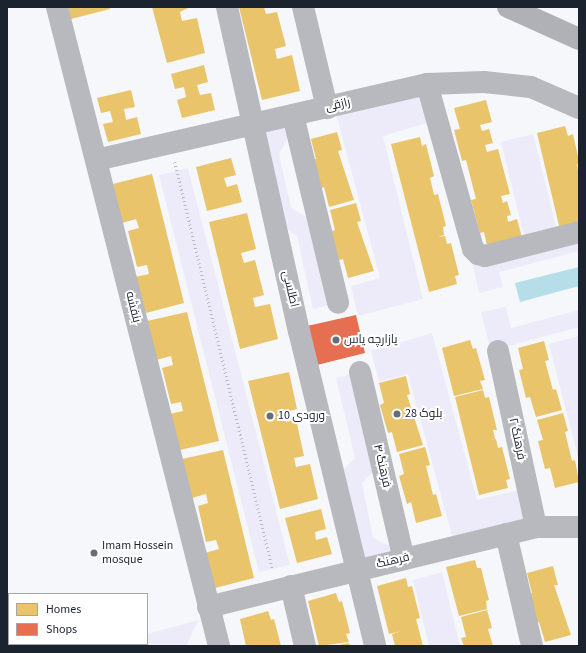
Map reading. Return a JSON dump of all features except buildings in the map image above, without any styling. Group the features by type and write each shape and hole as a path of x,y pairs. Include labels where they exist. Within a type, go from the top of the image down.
{"main road":[{"path":"508,7 579,39"}],"street":[{"name":"بنفشه","path":"57,7 219,646"},
{"name":"اطلسی","path":"226,7 355,570 374,646"},
{"path":"303,7 327,108"},
{"name":"رازقی","path":"96,160 427,84 484,82 531,87 579,108"},
{"path":"427,84 472,245 478,254 485,256 579,232"},
{"path":"293,115 338,303"},
{"name":"فرهنگ ۲","path":"498,351 536,527"},
{"name":"فرهنگ ۴","path":"360,372 404,559"},
{"name":"فرهنگ","path":"208,607 536,527 579,527"},
{"path":"506,534 532,646"},
{"path":"285,588 305,646"}],"path":[{"path":"170,143 285,588"}],"shaded area":[{"path":"427,84 437,120 383,136 423,299 358,316 351,286 380,278 334,106"},
{"path":"296,124 279,154 291,208 319,224 338,303 313,309 297,236 274,221 252,125"},
{"path":"533,134 557,231 525,240 501,142"},
{"path":"188,168 290,565 259,572 159,175"},
{"path":"579,234 579,251 499,272 503,287 479,293 472,260"},
{"path":"506,307 511,328 579,310 579,327 491,351 481,312"},
{"path":"432,333 477,500 528,488 536,527 455,547 408,374 379,382 371,351"},
{"path":"579,336 579,461 549,344"},
{"path":"360,372 382,462 362,483 373,538 402,551 355,570 335,478 355,458 336,378"},
{"path":"442,572 460,646 429,646 413,580"},
{"path":"199,620 186,646 104,646 148,645 148,634"}],"water":[{"path":"579,267 579,286 520,302 515,283"}],"place":[{"name":"یازارچه یاس","path":"336,340"},
{"name":"بلوک 28","path":"397,414"},
{"name":"ورودی 10","path":"270,416"},
{"name":"Imam Hossein mosque","path":"94,553"}]}
